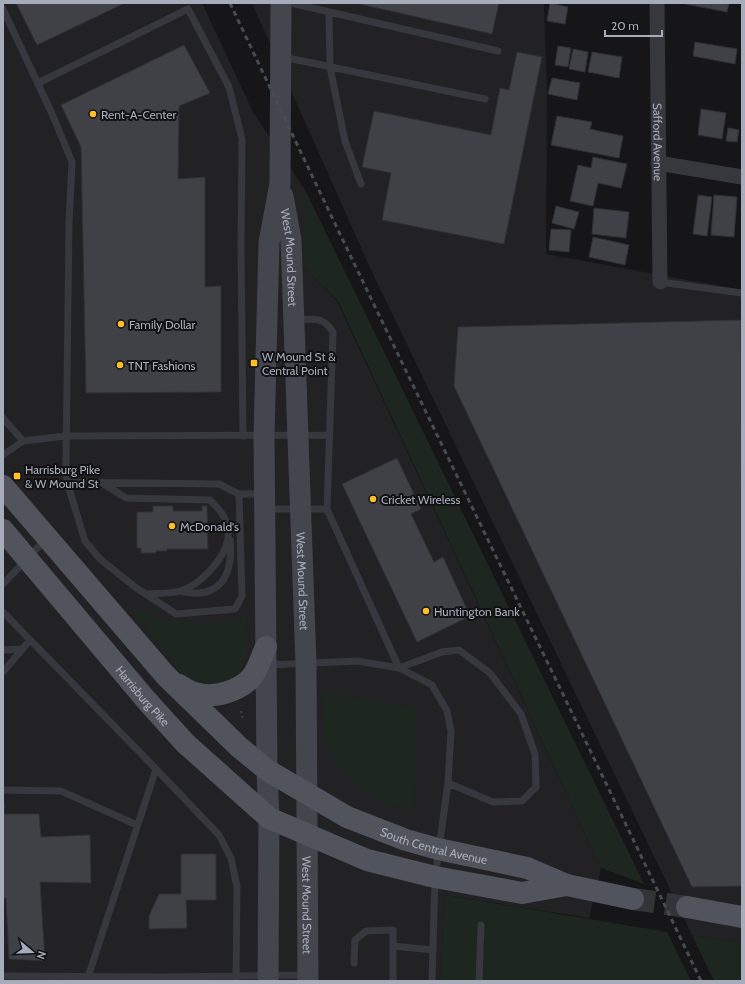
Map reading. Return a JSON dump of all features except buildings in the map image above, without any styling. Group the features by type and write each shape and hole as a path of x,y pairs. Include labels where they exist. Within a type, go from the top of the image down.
{"main road":[{"name":"West Mound Street","path":"268,979 269,818 267,770 264,435 269,243 280,183 281,3"},
{"name":"West Mound Street","path":"280,183 291,240 297,435 301,508 306,664 308,978"},
{"path":"3,486 166,676 239,747 267,770 306,791"},
{"name":"Harrisburg Pike","path":"3,530 26,560 147,702 185,743 269,818 307,836"},
{"path":"166,676 192,692 200,695 221,694 240,686 250,678 266,656"},
{"name":"South Central Avenue","path":"306,791 350,818 406,840 438,849 527,868 567,885 633,899"},
{"name":"South Central Avenue","path":"307,836 367,860 435,877 522,894 567,885"},
{"path":"687,907 742,917"}],"street":[{"name":"Safford Avenue","path":"657,3 660,282"},
{"path":"658,162 742,178"}],"lane":[{"path":"291,3 498,51"},
{"path":"3,9 38,83 72,162 69,222 66,436 67,482 85,541 100,559 146,594 176,614 235,609 242,596 239,494"},
{"path":"38,83 188,9 229,87 242,139 241,246 243,436"},
{"path":"329,12 330,67 345,141 361,184"},
{"path":"281,56 485,99"},
{"path":"660,282 742,293"},
{"path":"294,320 318,319 327,323 333,332 327,509 398,668"},
{"path":"3,418 23,441"},
{"path":"3,455 23,441 66,436 329,435"},
{"path":"67,482 219,484 239,494 265,502 301,508 327,509"},
{"path":"102,483 126,498 210,500 222,512 228,530 231,548 230,561 225,578 212,590 197,593 179,591 146,594"},
{"path":"179,591 197,582 214,566 226,548 228,530"},
{"path":"3,584 48,538"},
{"path":"3,612 219,835 231,858 237,887 236,977"},
{"path":"3,672 30,640"},
{"path":"3,650 22,650"},
{"path":"398,668 442,652 459,650 490,673 521,714 535,754 536,787 522,802 493,802 448,783"},
{"path":"266,656 306,664 357,661 398,668 432,685 447,711 451,731 448,783 435,877 432,981"},
{"path":"88,977 156,769"},
{"path":"3,790 61,790 137,825"},
{"path":"478,981 481,925"},
{"path":"354,963 355,940 366,931 392,930 393,981"},
{"path":"393,946 433,950"},
{"path":"3,976 163,979 236,977 268,979 308,978"}],"path":[{"path":"241,711 243,719"}],"shaded area":[{"path":"3,3 202,3 253,112 305,190 305,269 337,301 601,868 589,918 444,895 441,981 3,981"},
{"path":"252,3 544,3 547,93 546,254 742,290 742,943 692,935 371,270"},
{"path":"305,190 644,884 601,868 338,301 305,269"},
{"path":"140,610 151,614 158,621 186,620 203,624 233,620 246,615 248,636 247,652 243,666 232,679 208,685 181,675 168,656 131,611"},
{"path":"321,692 417,708 414,812 383,803 356,784 336,763 323,739"},
{"path":"444,895 667,932 691,981 441,981"},
{"path":"692,935 742,943 742,981 714,981"}],"tunnel":[{"path":"633,899 687,907"}],"railway":[{"path":"230,3 701,981"}],"place":[{"name":"Rent-A-Center","path":"93,114"},
{"name":"Family Dollar","path":"121,324"},
{"name":"W Mound St & Central Point","path":"254,363"},
{"name":"TNT Fashions","path":"120,365"},
{"name":"Harrisburg Pike & W Mound St","path":"17,476"},
{"name":"Cricket Wireless","path":"373,499"},
{"name":"McDonald's","path":"172,526"},
{"name":"Huntington Bank","path":"426,611"}]}
